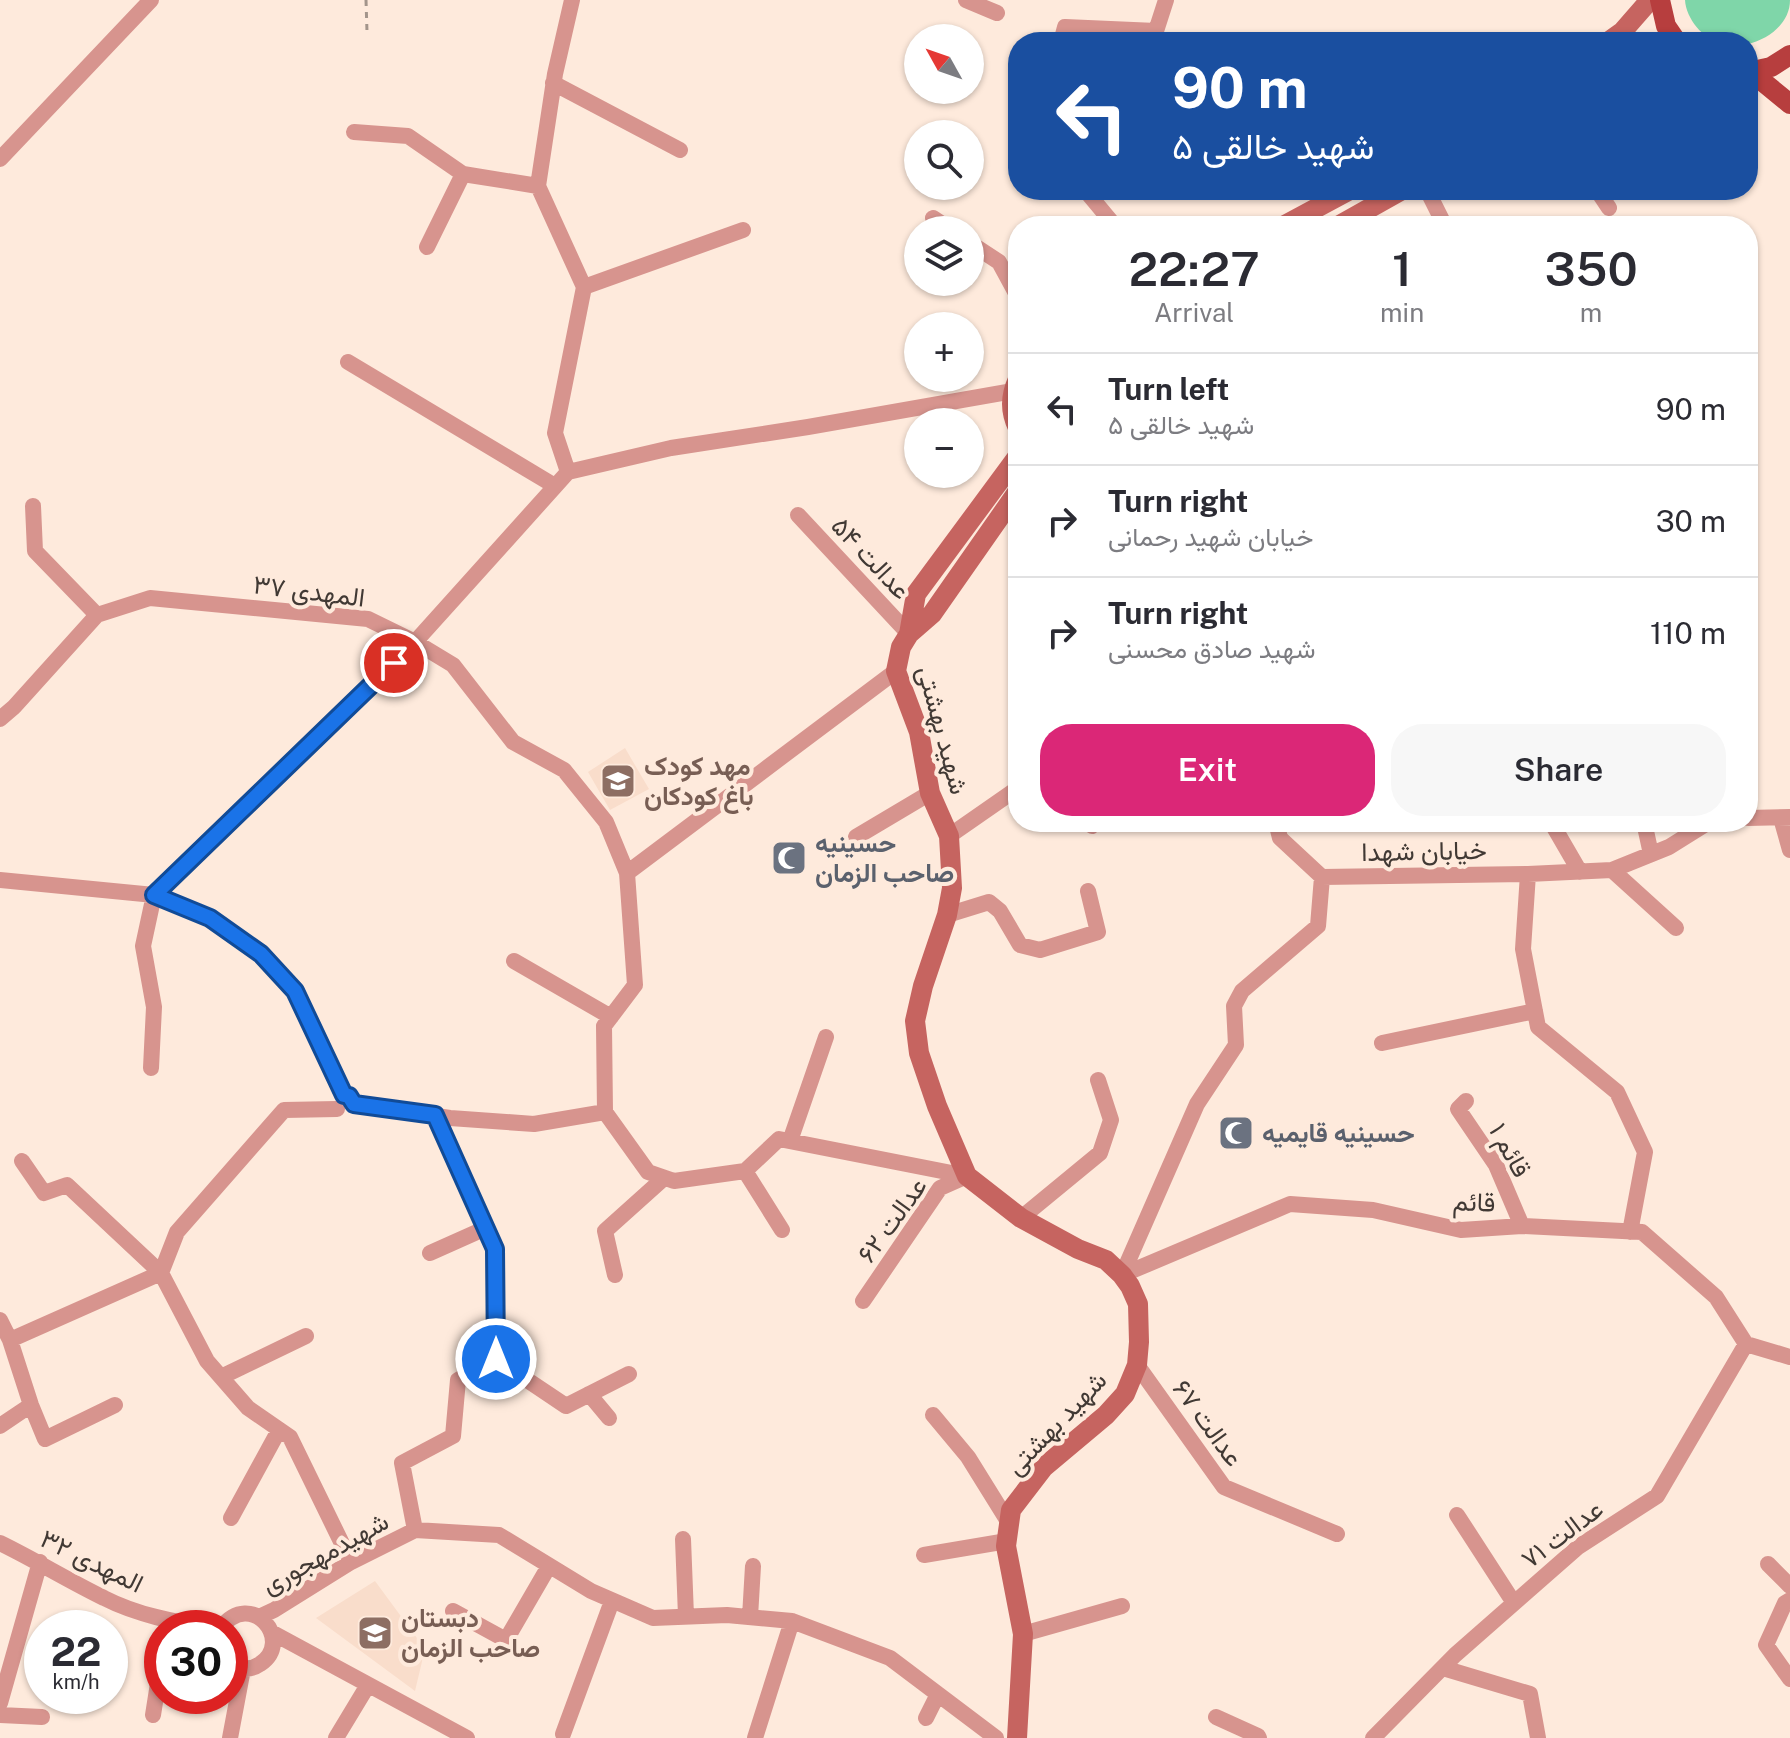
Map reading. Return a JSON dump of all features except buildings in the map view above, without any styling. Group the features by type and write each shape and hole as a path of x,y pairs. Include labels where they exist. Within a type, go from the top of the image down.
{"main road":[{"path":"1622,32 1650,0"},
{"path":"1660,0 1670,32"},
{"path":"1758,70 1771,67 1790,55"},
{"path":"1758,79 1790,104"},
{"path":"1302,216 1331,200"},
{"path":"1356,216 1384,200"},
{"name":"شهید بهشتی","path":"909,634 916,594 1008,470"},
{"name":"شهید بهشتی","path":"1008,505 932,614 909,634 901,647 896,671 919,732 930,793 949,836 952,888 947,915 923,986 915,1021 919,1053 937,1106 967,1176 1021,1218 1078,1249 1106,1260 1122,1275 1138,1304 1139,1342 1137,1365 1125,1394 1106,1415 1044,1467 1011,1510 1008,1532"},
{"path":"1008,1532 1023,1634 1017,1738"}],"street":[{"path":"0,159 151,0"},
{"path":"568,472 555,433 584,287 538,186 553,83 572,0"},
{"path":"966,0 997,13"},
{"path":"1161,32 1166,0"},
{"path":"1064,32 1065,27 1112,32"},
{"path":"553,83 680,150"},
{"path":"354,132 408,136 463,174 538,186"},
{"path":"427,247 463,174"},
{"path":"1093,200 1107,216"},
{"path":"1604,200 1609,208"},
{"path":"584,287 743,230"},
{"path":"984,252 999,262 1008,279"},
{"path":"348,362 555,486"},
{"path":"151,1068 154,1007 143,946 154,895 415,642 568,472 671,448 808,427 1008,386"},
{"path":"0,719 97,615 35,551 33,506"},
{"name":"عدالت ۵۴","path":"798,515 909,634"},
{"name":"المهدی ۳۷","path":"97,615 150,598 368,619 453,665 513,742 564,770 606,822 627,873 635,985 611,1017"},
{"path":"627,873 896,671"},
{"path":"856,837 930,793"},
{"path":"949,836 1008,795"},
{"path":"1758,818 1785,817 1790,850"},
{"path":"1122,1275 1197,1104 1236,1045 1234,1006 1242,991 1318,926 1322,877 1280,838 1278,832"},
{"path":"1557,832 1580,872"},
{"path":"1646,832 1651,854"},
{"name":"خیابان شهدا","path":"1322,877 1612,870 1669,847 1693,832"},
{"path":"1612,870 1676,928"},
{"path":"1528,874 1523,949 1538,1027 1617,1092 1645,1152 1630,1232"},
{"path":"0,880 154,895 210,918 261,954 295,991 345,1103"},
{"path":"947,915 989,902 1000,911 1020,945 1040,950 1098,932 1088,891"},
{"path":"514,961 611,1017 604,1026 605,1112 648,1172 674,1181 745,1171 779,1139 967,1176"},
{"path":"1382,1043 1535,1011"},
{"path":"790,1141 826,1037"},
{"path":"1021,1218 1100,1153 1111,1120 1098,1080"},
{"name":"قائم ۱","path":"1466,1101 1458,1109 1496,1165 1522,1226"},
{"path":"10,1340 161,1273 177,1232 284,1110 345,1103 450,1118 534,1124 605,1112"},
{"path":"435,1115 495,1249 496,1359"},
{"path":"22,1161 44,1193 67,1185 161,1273 207,1361 248,1408 290,1437 351,1562"},
{"path":"745,1171 782,1230"},
{"name":"عدالت ۶۲","path":"863,1301 940,1188 967,1176"},
{"path":"615,1275 605,1231 664,1178"},
{"name":"قائم","path":"1122,1275 1290,1204 1373,1210 1461,1230 1522,1226 1642,1232 1716,1297 1746,1344"},
{"path":"430,1253 486,1228"},
{"path":"1,1323 45,1439 115,1405"},
{"path":"221,1377 306,1336"},
{"path":"1746,1344 1790,1357"},
{"name":"عدالت ۷۱","path":"1373,1738 1443,1668 1578,1547 1657,1496 1746,1344"},
{"path":"496,1359 566,1406 629,1374"},
{"path":"496,1359 458,1380 453,1436 402,1463 415,1530 499,1535 591,1591 653,1618 727,1615 792,1621 890,1658 996,1738"},
{"name":"عدالت ۶۷","path":"1137,1365 1224,1487 1337,1534"},
{"path":"589,1394 609,1418"},
{"path":"0,1426 31,1405"},
{"path":"924,1555 1008,1532 968,1457 933,1415"},
{"path":"231,1518 279,1430"},
{"path":"1457,1515 1514,1603"},
{"name":"شهیدمهجوری","path":"248,1613 259,1617 274,1610 351,1562 415,1530"},
{"path":"683,1539 686,1616"},
{"name":"المهدی ۳۲","path":"0,1543 106,1600 144,1615"},
{"path":"0,1703 40,1562"},
{"path":"1768,1564 1790,1586"},
{"path":"453,1611 506,1640 549,1566"},
{"path":"750,1617 753,1566"},
{"path":"1790,1600 1785,1603 1766,1645 1790,1679"},
{"path":"563,1734 612,1601"},
{"path":"1023,1634 1122,1606"},
{"path":"248,1667 263,1662 273,1643 267,1623 259,1617"},
{"path":"755,1738 792,1621"},
{"path":"271,1632 467,1738"},
{"path":"1443,1668 1530,1694 1538,1738"},
{"path":"336,1738 368,1685"},
{"path":"926,1718 938,1694"},
{"path":"230,1738 232,1714"},
{"path":"0,1715 42,1717"},
{"path":"1216,1717 1259,1738"}],"path":[{"path":"366,0 367,32"}],"shaded area":[{"name":"مهد کودک باغ کودکان","path":"625,748 649,789 610,810 588,772"},
{"name":"دبستان صاحب الزمان","path":"375,1581 425,1649 415,1691 316,1618"}],"green space":[{"path":"1685,0 1790,0 1782,23 1758,40 1758,32 1701,32"}],"place":[{"name":"مهد کودک باغ کودکان","path":"618,781"},
{"name":"حسینیه صاحب الزمان","path":"789,858"},
{"name":"حسینیه قایمیه","path":"1236,1133"},
{"name":"دبستان صاحب الزمان","path":"375,1633"}],"route":[{"path":"394,663 154,895 210,918 261,954 295,991 344,1095 349,1096 354,1104 435,1115 495,1249 496,1359"}]}
